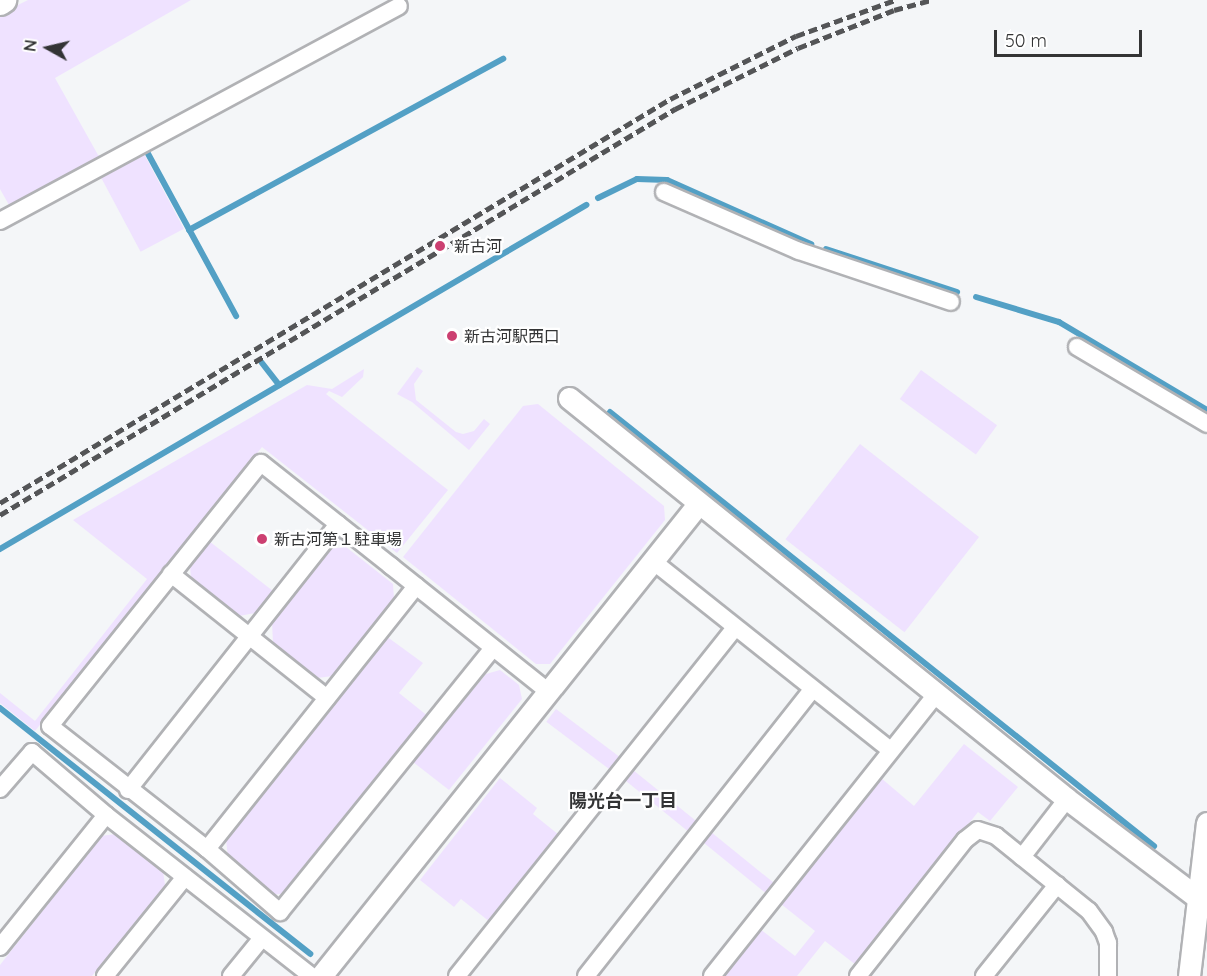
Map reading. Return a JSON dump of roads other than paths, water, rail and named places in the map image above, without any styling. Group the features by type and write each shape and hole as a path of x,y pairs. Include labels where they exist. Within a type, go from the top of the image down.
{"street":[{"path":"0,221 399,6"},
{"path":"664,192 799,251 951,302"},
{"path":"1077,346 1207,424"},
{"path":"569,398 1067,799 1202,902"},
{"path":"493,648 280,912 207,849 128,790 50,726 261,463 549,692"},
{"path":"321,976 699,503"},
{"path":"128,790 338,524"},
{"path":"654,562 890,750"},
{"path":"171,574 327,698"},
{"path":"207,849 416,586"},
{"path":"457,976 735,628"},
{"path":"586,976 812,690"},
{"path":"712,976 937,693"},
{"path":"0,789 32,752 106,815 310,976"},
{"path":"1022,857 1067,799"},
{"path":"0,947 106,815"},
{"path":"1189,976 1202,902 1207,823"},
{"path":"858,976 971,834 978,830 988,832 1089,911 1104,932 1110,955 1108,976"},
{"path":"105,976 185,877"},
{"path":"984,976 1057,885"},
{"path":"231,976 262,938"}],"waterway":[{"path":"189,230 503,59"},
{"path":"146,150 236,316"},
{"path":"598,198 637,179 667,180 811,244"},
{"path":"0,549 586,205"},
{"path":"826,249 957,292"},
{"path":"976,297 1059,322 1207,410"},
{"path":"262,363 279,385"},
{"path":"610,412 1154,846"},
{"path":"0,708 310,954"}],"railway":[{"path":"0,503 670,99 796,36 895,0"},
{"path":"0,515 675,109 798,48 894,10 931,0"}],"place":[{"name":"新古河","path":"440,246"},
{"name":"新古河駅西口","path":"452,336"},
{"name":"新古河第１駐車場","path":"262,539"}],"district":[{"name":"陽光台一丁目","path":"623,801"}]}
